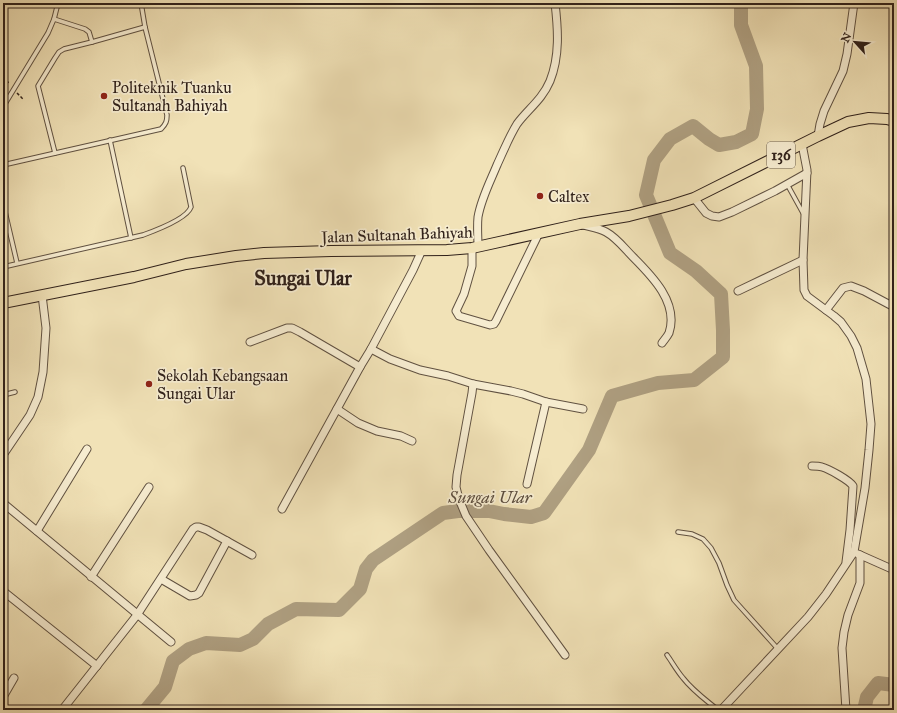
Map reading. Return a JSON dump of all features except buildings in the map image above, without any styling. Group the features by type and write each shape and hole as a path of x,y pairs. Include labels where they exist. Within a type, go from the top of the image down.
{"main road":[{"name":"Jalan Sultanah Bahiyah","path":"3,303 134,277 186,264 236,256 264,253 475,248 580,224 628,216 672,205 694,198 848,122 869,118 894,121"}],"street":[{"path":"539,233 494,324 490,325 459,316 456,311 464,294 472,266 478,215 485,193 510,137 518,124 545,91 553,72 558,45 556,3"},
{"path":"818,136 824,111 843,71 847,54 854,3"},
{"path":"802,144 807,173 803,260 804,290 807,296 841,322 852,336 866,379 871,424 870,450 857,553 860,583 848,615 842,648 846,710"},
{"path":"694,198 706,213 719,217 788,184 807,173"},
{"path":"580,224 600,229 614,237 656,282 667,300 671,319 668,334 662,344"},
{"path":"282,509 371,349 422,250"},
{"path":"738,291 803,260"},
{"path":"826,310 843,288 851,286 864,291 894,307"},
{"path":"3,455 30,415 38,397 43,372 46,328 42,295"},
{"path":"250,342 288,328 292,328 360,367"},
{"path":"371,349 390,359 420,370 448,376 473,384 517,392 546,402 583,409"},
{"path":"473,384 456,487 459,499 466,516 489,550 565,655"},
{"path":"527,484 546,402"},
{"path":"337,409 358,423 377,431 401,436 412,441"},
{"path":"37,531 87,449"},
{"path":"812,466 821,467 828,470 850,482 853,486 850,530 845,564"},
{"path":"91,577 149,487"},
{"path":"3,503 171,642"},
{"path":"62,710 137,614 193,529 198,527 208,530 252,555"},
{"path":"160,579 190,596 196,596 228,541"},
{"path":"720,710 808,617 826,594 845,564 857,553"},
{"path":"857,553 894,570"},
{"path":"3,591 97,666"},
{"path":"4,692 14,678"}],"lane":[{"path":"3,107 48,32 54,19 58,3"},
{"path":"3,165 161,129 165,126 167,115 145,27 141,3"},
{"path":"54,19 85,29 89,32 92,42"},
{"path":"55,153 38,86 59,52 64,49 145,27"},
{"path":"110,140 131,238"},
{"path":"3,267 131,238 162,229 183,217 190,211 191,207 183,168"},
{"path":"788,184 805,216"},
{"path":"3,203 17,263"},
{"path":"3,395 15,392"},
{"path":"678,532 692,534 703,539 711,548 719,563 727,586 734,600 778,649"},
{"path":"667,654 688,684 704,699 720,710"}],"waterway":[{"name":"Sungai Ular","path":"146,710 165,687 173,661 189,649 206,643 240,645 253,639 268,624 296,609 339,610 360,589 366,569 373,560 443,513 458,511 489,511 531,517 544,513 589,450 612,396 658,383 694,380 723,357 721,294 696,271 670,253 646,195 654,160 670,139 693,126 719,145 736,142 752,134 757,109 756,66 741,25 741,3"},
{"path":"864,710 867,697 878,683 894,685"}],"place":[{"name":"Politeknik Tuanku Sultanah Bahiyah","path":"104,96"},
{"name":"Caltex","path":"540,196"},
{"name":"Sekolah Kebangsaan Sungai Ular","path":"149,384"}],"district":[{"name":"Sungai Ular","path":"303,278"}]}
